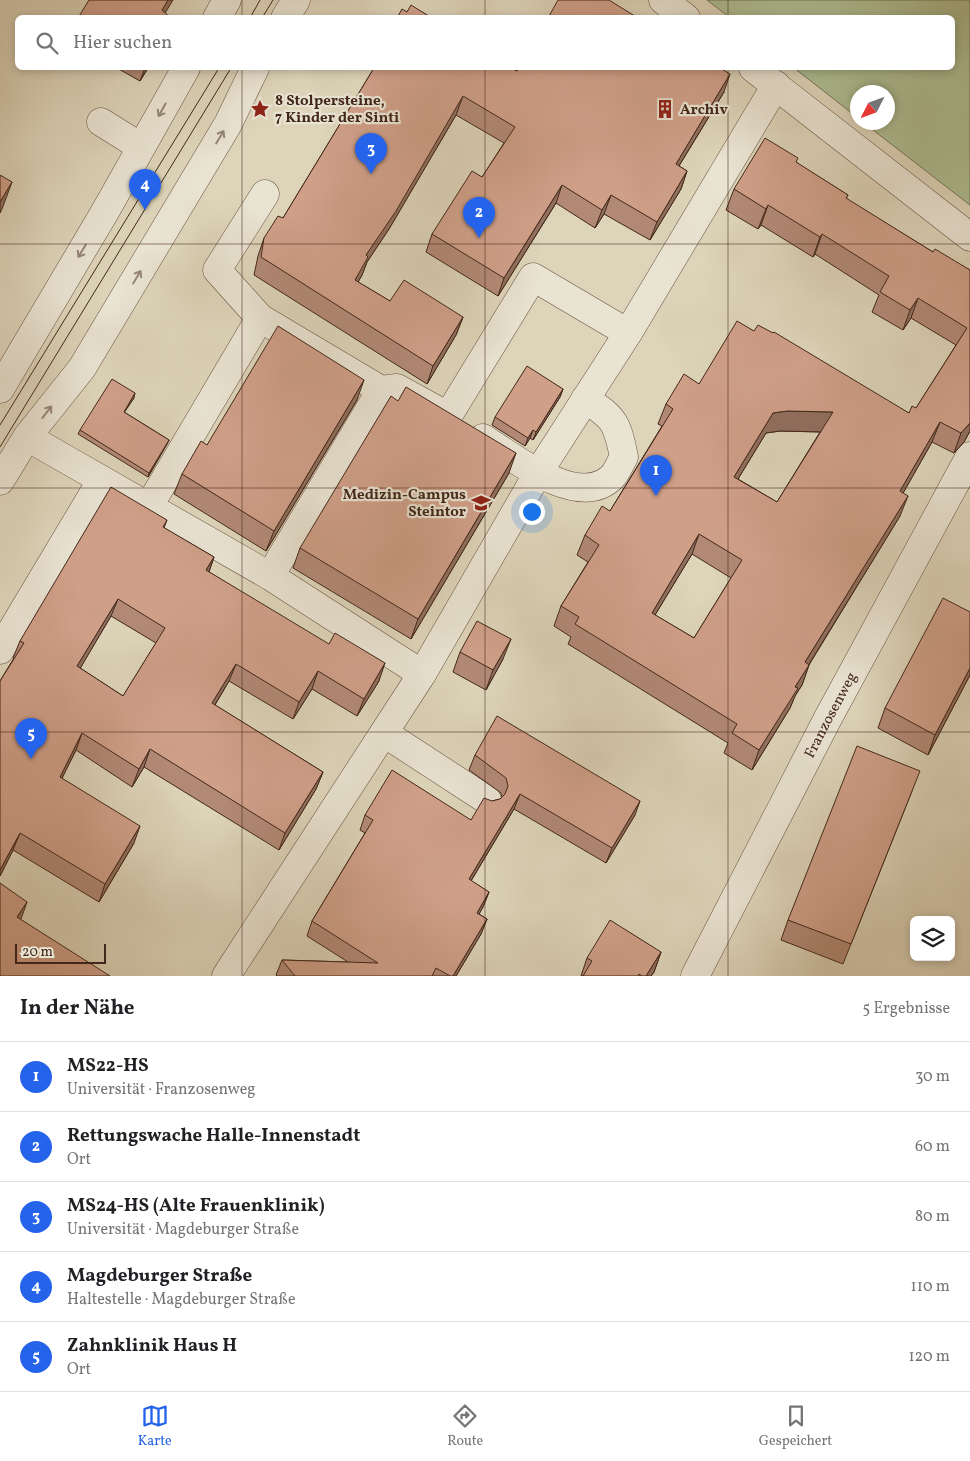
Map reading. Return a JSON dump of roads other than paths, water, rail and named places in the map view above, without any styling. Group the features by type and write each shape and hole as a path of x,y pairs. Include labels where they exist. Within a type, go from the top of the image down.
{"street":[{"path":"219,15 227,0"},
{"path":"287,15 296,0"},
{"path":"663,0 682,15"},
{"path":"0,388 185,70"},
{"path":"0,481 27,438 82,368 228,124 254,70"},
{"path":"756,70 970,238"},
{"path":"226,976 422,674 538,473 628,333 776,85"},
{"path":"101,122 141,147"},
{"path":"265,194 217,270 260,318 381,390 397,388 448,416 538,473 566,486 591,487 612,477 624,457 618,428 603,410 585,399"},
{"path":"448,416 533,277 628,333"},
{"path":"149,506 260,318"},
{"path":"270,576 381,390"},
{"path":"27,438 270,576 422,674"},
{"name":"Franzosenweg","path":"695,976 828,718 970,456"},
{"path":"0,650 101,481"},
{"path":"384,733 488,800"}],"tram line":[{"path":"252,15 260,0"},
{"path":"264,15 273,0"},
{"path":"0,425 218,70"},
{"path":"0,447 230,70"}],"place":[{"name":"8 Stolpersteine, 7 Kinder der Sinti","path":"260,109"},
{"name":"Archiv","path":"665,109"},
{"name":"MS24-HS (Alte Frauenklinik)","path":"371,174"},
{"name":"Magdeburger Straße","path":"145,210"},
{"name":"Rettungswache Halle-Innenstadt","path":"479,238"},
{"name":"MS22-HS","path":"656,496"},
{"name":"Medizin-Campus Steintor","path":"481,503"},
{"name":"Zahnklinik Haus H","path":"31,759"}]}
